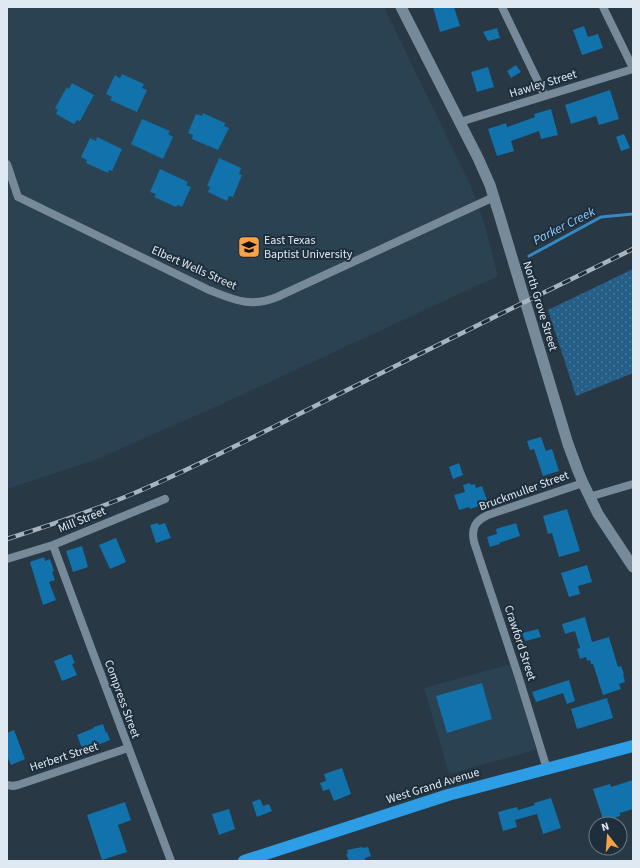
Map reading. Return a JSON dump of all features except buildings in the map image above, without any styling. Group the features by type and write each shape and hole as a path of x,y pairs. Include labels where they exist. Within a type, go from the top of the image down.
{"highway":[{"name":"West Grand Avenue","path":"244,861 448,795 633,746"}],"main road":[{"name":"North Grove Street","path":"401,7 478,158 494,197 568,444 583,483 606,528 633,567"}],"street":[{"path":"502,7 545,96"},
{"path":"603,7 633,68"},
{"name":"Hawley Street","path":"460,122 633,68"},
{"name":"Elbert Wells Street","path":"7,164 18,197 209,290 243,302 256,303 278,297 494,197"},
{"name":"Bruckmuller Street","path":"475,524 481,518 488,515 583,483"},
{"path":"589,497 633,484"},
{"name":"Mill Street","path":"7,559 53,545 164,499"},
{"name":"Crawford Street","path":"475,524 473,529 474,542 547,769"},
{"name":"Compress Street","path":"53,545 171,861"},
{"name":"Herbert Street","path":"7,785 18,785 128,748"}],"shaded area":[{"name":"East Texas Baptist University","path":"7,7 384,7 470,184 483,219 498,276 222,404 95,460 7,489"},
{"path":"633,269 633,373 576,396 548,310"},
{"path":"511,664 536,750 449,774 424,688"}],"waterway":[{"name":"Parker Creek","path":"529,256 601,217 633,214"}],"railway":[{"path":"7,539 105,505 186,470 633,249"}],"place":[{"name":"East Texas Baptist University","path":"249,247"}]}
